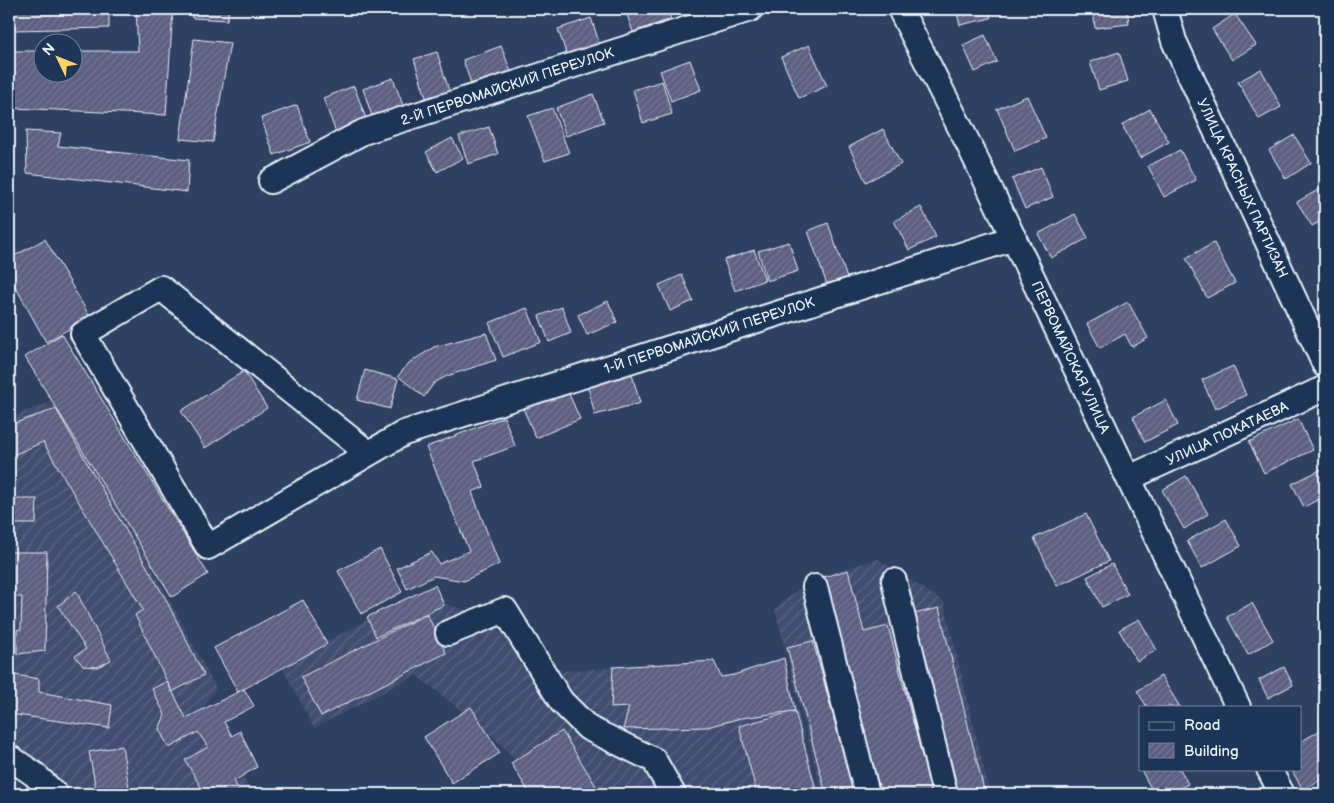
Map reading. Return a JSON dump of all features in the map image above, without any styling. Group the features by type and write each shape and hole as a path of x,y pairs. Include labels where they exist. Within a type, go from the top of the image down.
{"street":[{"name":"2-Й ПЕРВОМАЙСКИЙ ПЕРЕУЛОК","path":"271,181 363,132 750,9"},
{"name":"ПЕРВОМАЙСКАЯ УЛИЦА","path":"900,9 968,143 1238,706"},
{"name":"УЛИЦА КРАСНЫХ ПАРТИЗАН","path":"1165,9 1174,41 1325,365"},
{"name":"1-Й ПЕРВОМАЙСКИЙ ПЕРЕУЛОК","path":"368,453 161,288 83,334 208,546 404,433 1014,238"},
{"name":"УЛИЦА ПОКАТАЕВА","path":"1129,478 1325,388"},
{"path":"894,581 945,794"},
{"path":"815,587 867,794"},
{"path":"448,632 505,610 561,700 588,728 654,760 673,794"},
{"path":"9,758 34,774 55,794"},
{"path":"1270,770 1282,794"}],"shaded area":[{"path":"62,398 216,688 204,707 252,794 47,794 9,769 9,418"},
{"path":"878,559 944,602 990,794 822,794 775,609 813,578"},
{"path":"416,595 485,616 562,671 714,661 721,677 784,658 819,794 546,794 500,743 416,675 314,728 281,665"}],"building":[{"path":"11,9 109,9 109,28 12,30"},
{"path":"136,9 173,9 166,115 13,108 12,51 32,51 32,82 82,82 82,51 138,51"},
{"path":"191,9 229,9 227,20 192,18"},
{"path":"637,9 667,9 671,19 633,32 626,12"},
{"path":"688,9 709,9 691,16"},
{"path":"956,9 989,9 991,18 960,25"},
{"path":"1093,9 1127,9 1129,24 1095,28"},
{"path":"1235,14 1256,45 1232,60 1212,29"},
{"path":"591,18 603,54 570,65 558,29"},
{"path":"985,35 997,62 975,72 963,45"},
{"path":"194,39 230,43 213,142 180,139"},
{"path":"809,45 827,86 799,98 781,57"},
{"path":"501,46 513,77 474,92 463,60"},
{"path":"437,52 451,97 428,104 414,59"},
{"path":"1119,52 1128,81 1099,90 1090,62"},
{"path":"690,60 701,90 671,101 660,71"},
{"path":"1261,69 1281,107 1259,119 1238,82"},
{"path":"393,78 405,111 374,122 363,89"},
{"path":"662,81 672,114 643,123 633,90"},
{"path":"354,86 368,124 337,135 323,98"},
{"path":"593,94 604,122 566,136 556,108"},
{"path":"1027,96 1046,138 1015,151 997,109"},
{"path":"297,105 310,142 274,155 261,118"},
{"path":"552,108 569,153 545,161 528,116"},
{"path":"1150,109 1169,142 1140,158 1122,125"},
{"path":"489,127 498,154 468,164 459,136"},
{"path":"883,129 901,164 866,182 849,147"},
{"path":"26,131 61,133 58,146 189,160 187,192 27,173"},
{"path":"1294,135 1311,163 1286,179 1269,150"},
{"path":"452,138 463,158 437,172 426,152"},
{"path":"1180,150 1196,180 1164,197 1148,166"},
{"path":"1041,167 1053,197 1025,209 1012,179"},
{"path":"1325,186 1325,219 1312,226 1297,202"},
{"path":"921,207 936,237 909,250 894,221"},
{"path":"1075,214 1088,238 1051,258 1038,234"},
{"path":"828,223 847,278 827,285 808,231"},
{"path":"45,239 90,317 46,342 9,275 9,259"},
{"path":"789,242 798,271 767,281 758,251"},
{"path":"1214,243 1235,283 1207,298 1186,258"},
{"path":"754,250 765,280 735,291 724,260"},
{"path":"682,275 693,301 670,311 659,285"},
{"path":"608,301 617,322 587,335 578,315"},
{"path":"1128,302 1148,338 1132,347 1125,334 1100,348 1087,324"},
{"path":"562,307 571,333 549,342 539,316"},
{"path":"527,308 541,342 503,357 489,323"},
{"path":"486,333 496,360 447,376 434,383 424,397 398,376 409,363 434,347"},
{"path":"62,334 208,574 172,597 25,357"},
{"path":"1233,366 1246,395 1215,409 1202,380"},
{"path":"365,370 398,379 390,409 357,400"},
{"path":"244,371 267,408 205,448 181,411"},
{"path":"631,371 640,403 595,415 587,384"},
{"path":"566,387 580,419 536,438 522,406"},
{"path":"1166,400 1178,425 1145,442 1133,417"},
{"path":"56,409 165,598 204,675 172,692 135,615 143,610 43,442 9,457 9,425"},
{"path":"504,417 515,446 474,461 484,487 472,492 499,564 464,581 434,576 407,589 397,568 432,552 439,564 469,551 426,447"},
{"path":"1298,419 1313,450 1264,473 1249,442"},
{"path":"1322,469 1325,475 1325,496 1304,507 1292,484"},
{"path":"1186,476 1208,514 1184,529 1162,490"},
{"path":"9,499 37,499 36,524 9,524"},
{"path":"1086,514 1109,561 1057,586 1034,538"},
{"path":"1226,519 1241,546 1202,568 1187,541"},
{"path":"1325,525 1325,537 1320,528"},
{"path":"380,549 402,592 361,614 338,571"},
{"path":"9,552 47,552 45,651 17,654 17,630 21,629 22,597 9,597"},
{"path":"1112,564 1128,594 1102,607 1087,577"},
{"path":"848,570 864,632 888,626 932,794 881,794 824,577"},
{"path":"435,585 444,605 376,637 367,617"},
{"path":"76,591 111,660 98,667 83,666 75,656 86,649 58,606"},
{"path":"303,600 327,644 238,692 214,648"},
{"path":"1252,603 1273,640 1248,655 1227,617"},
{"path":"939,608 985,794 959,794 914,614"},
{"path":"427,614 446,653 321,716 301,677"},
{"path":"1139,619 1157,650 1137,661 1119,630"},
{"path":"813,641 854,794 826,794 787,647"},
{"path":"784,658 795,711 741,718 707,727 623,729 629,707 611,708 613,667 714,661 721,677 734,675"},
{"path":"1284,667 1293,685 1268,698 1259,680"},
{"path":"9,674 39,679 39,692 112,705 109,728 9,714"},
{"path":"1161,676 1179,706 1146,706 1137,691"},
{"path":"167,681 186,718 244,689 254,706 224,722 232,736 240,731 257,767 234,781 241,794 205,794 185,760 208,747 198,732 169,748 159,729 165,715 152,689"},
{"path":"471,707 500,753 452,783 424,737"},
{"path":"795,711 817,794 757,794 739,726"},
{"path":"1321,730 1325,737 1325,777 1303,790 1292,770 1302,770 1302,741"},
{"path":"562,731 601,794 530,794 511,763"},
{"path":"122,746 130,794 97,794 89,752"},
{"path":"1141,770 1181,770 1188,784 1168,794 1154,794"}]}
